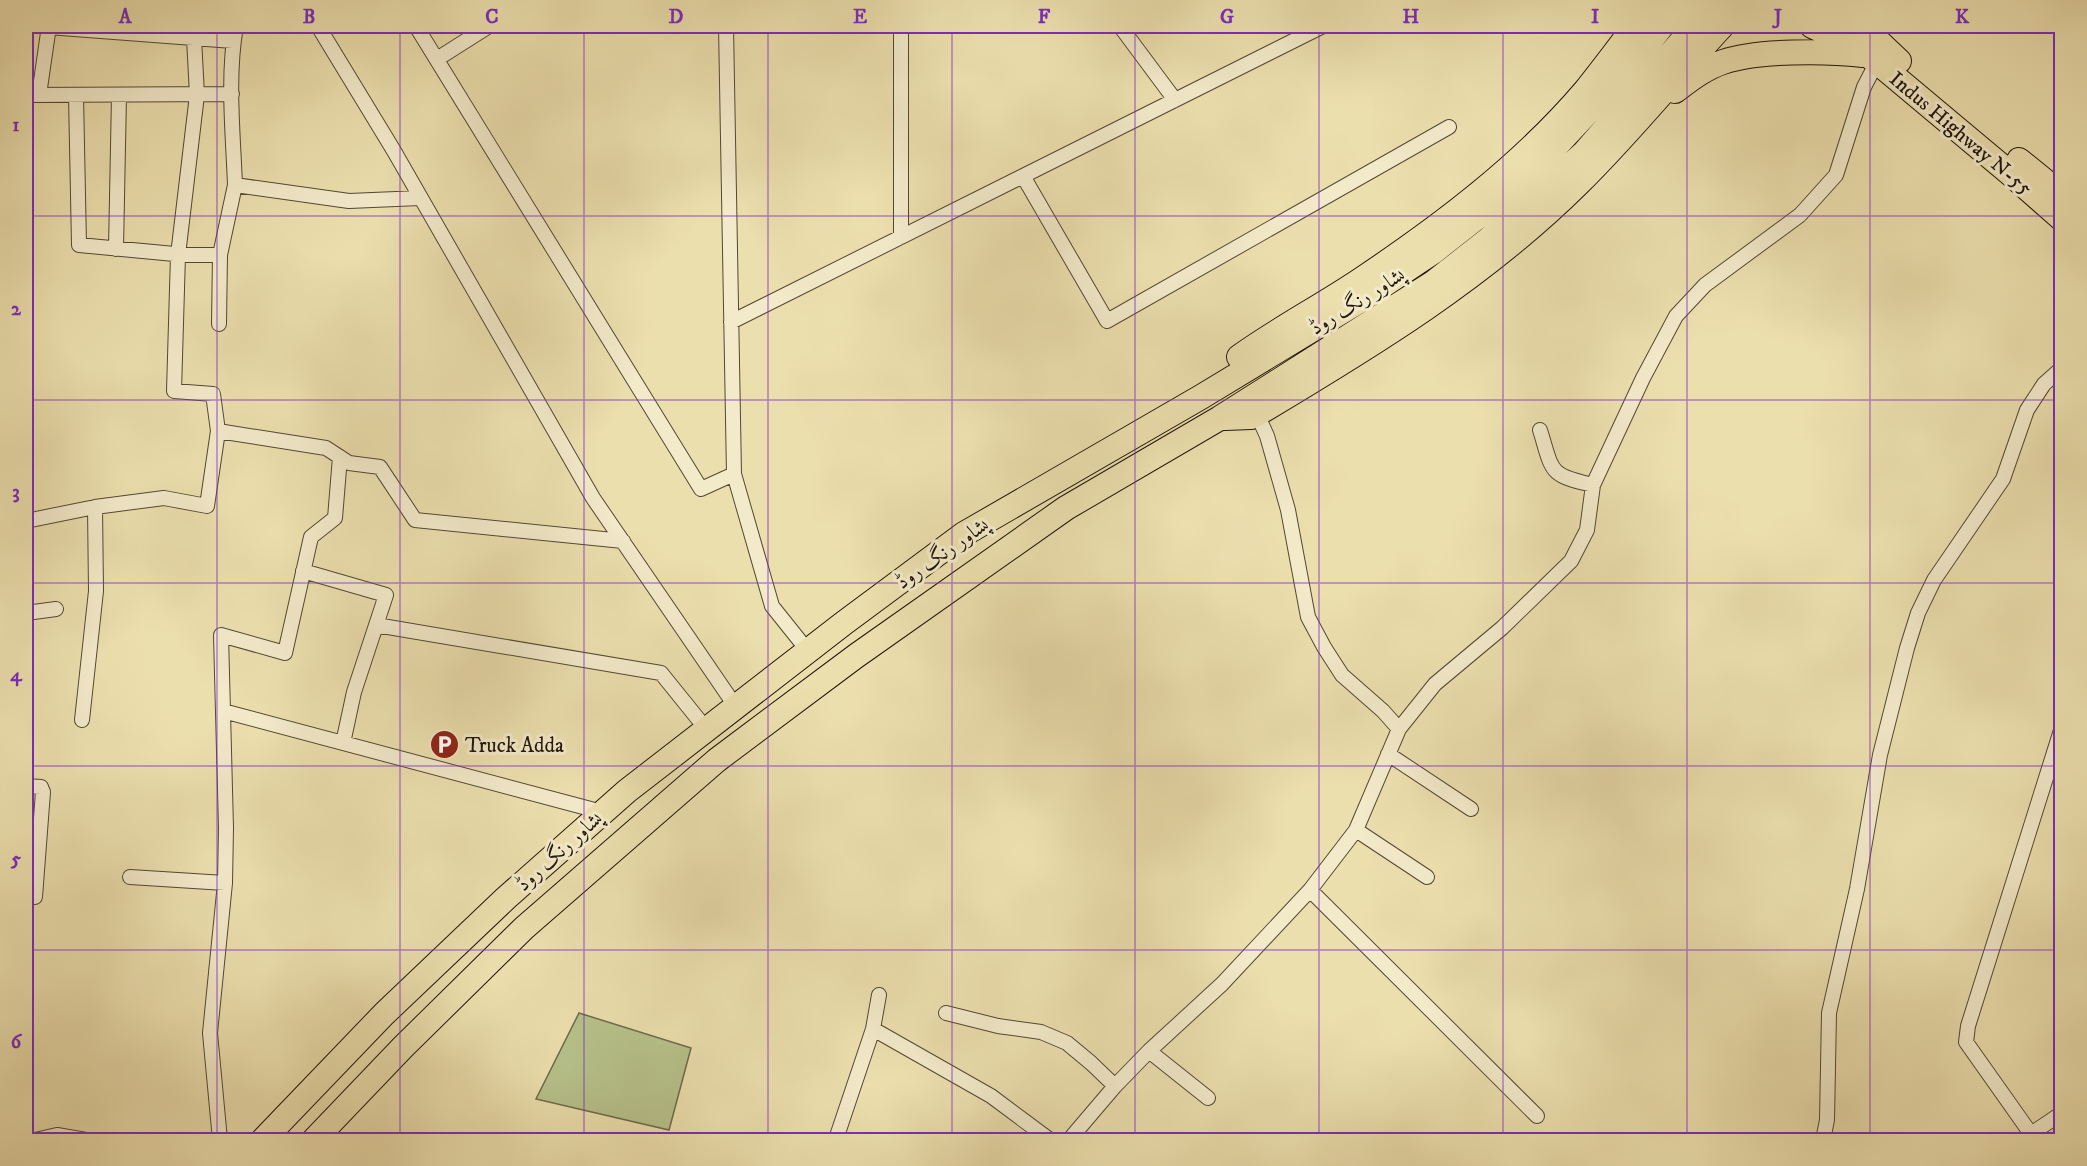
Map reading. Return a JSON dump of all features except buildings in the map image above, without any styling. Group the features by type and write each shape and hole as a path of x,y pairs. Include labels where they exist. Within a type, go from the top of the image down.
{"highway":[{"name":"پشاور رنگ روڈ","path":"263,1140 384,1014 506,898 602,812 808,651 964,534 1201,397 1361,300 1433,252 1499,200 1557,145 1627,70 1662,26"},
{"name":"پشاور رنگ روڈ","path":"314,1140 403,1047 524,928 717,760 856,656 1066,508 1220,418 1433,283 1489,239 1584,153 1695,26"},
{"path":"1220,418 1251,417 1257,414 1380,340 1449,293 1515,241 1578,184 1722,26"},
{"path":"1812,26 1868,46"},
{"path":"1201,397 1226,366 1274,333 1357,282 1475,196 1537,141 1577,99 1630,29"},
{"path":"1640,117 1699,73 1723,62 1761,55 1820,53 1868,46"},
{"name":"Indus Highway N-55","path":"1868,46 1886,51 2061,195"},
{"name":"Indus Highway N-55","path":"1868,46 2061,219"}],"street":[{"path":"232,94 32,95 48,26 233,41"},
{"path":"219,324 220,255 235,185 232,94 233,41 236,26"},
{"path":"318,26 593,498 736,707"},
{"path":"416,26 700,489 734,474"},
{"path":"437,59 489,26"},
{"path":"726,26 734,474 772,606 808,651"},
{"path":"901,26 901,237"},
{"path":"1120,26 1175,100"},
{"path":"731,322 1323,26"},
{"path":"26,521 95,507 164,498 207,506 218,431 213,393 174,391 178,255 196,95 194,38"},
{"path":"1069,1140 1115,1086 1149,1051 1222,984 1310,890 1356,830 1399,729 1435,684 1502,628 1571,561 1587,530 1593,485 1643,378 1676,316 1705,285 1800,215 1836,175 1864,87 1868,46"},
{"path":"76,95 76,189 79,245 178,255 220,255"},
{"path":"116,249 119,95"},
{"path":"1023,176 1107,321 1449,127"},
{"path":"235,185 349,201 420,198"},
{"path":"1823,1140 1827,1120 1829,1013 1857,889 1880,755 1907,648 1918,613 1934,580 2003,479 2027,410 2044,384 2061,368"},
{"path":"1257,414 1268,436 1288,510 1308,617 1342,675 1383,711 1399,729"},
{"path":"1540,430 1549,464 1556,472 1570,480 1593,485"},
{"path":"218,431 326,448 349,463 380,467 415,520 623,542"},
{"path":"220,1140 210,1033 225,883 226,828 221,635 285,652 311,537 335,518 340,457"},
{"path":"82,720 96,591 95,507"},
{"path":"303,571 386,595 354,692 343,743"},
{"path":"26,613 56,609"},
{"path":"376,625 661,673 707,730"},
{"path":"223,711 602,812"},
{"path":"2061,727 1968,1026 1966,1042 2031,1134 2061,1113"},
{"path":"1388,754 1471,809"},
{"path":"26,786 41,787 43,792 35,897"},
{"path":"1356,830 1427,877"},
{"path":"130,877 225,883"},
{"path":"1310,890 1537,1116"},
{"path":"836,1139 873,1029 879,995"},
{"path":"946,1013 998,1026 1041,1032 1066,1043 1115,1086"},
{"path":"873,1029 991,1096 1050,1140"},
{"path":"1149,1051 1208,1098"},
{"path":"35,1140 57,1136 86,1140"}],"green space":[{"path":"579,1013 691,1048 669,1130 536,1099"}],"place":[{"name":"Truck Adda","path":"444,745"}]}
